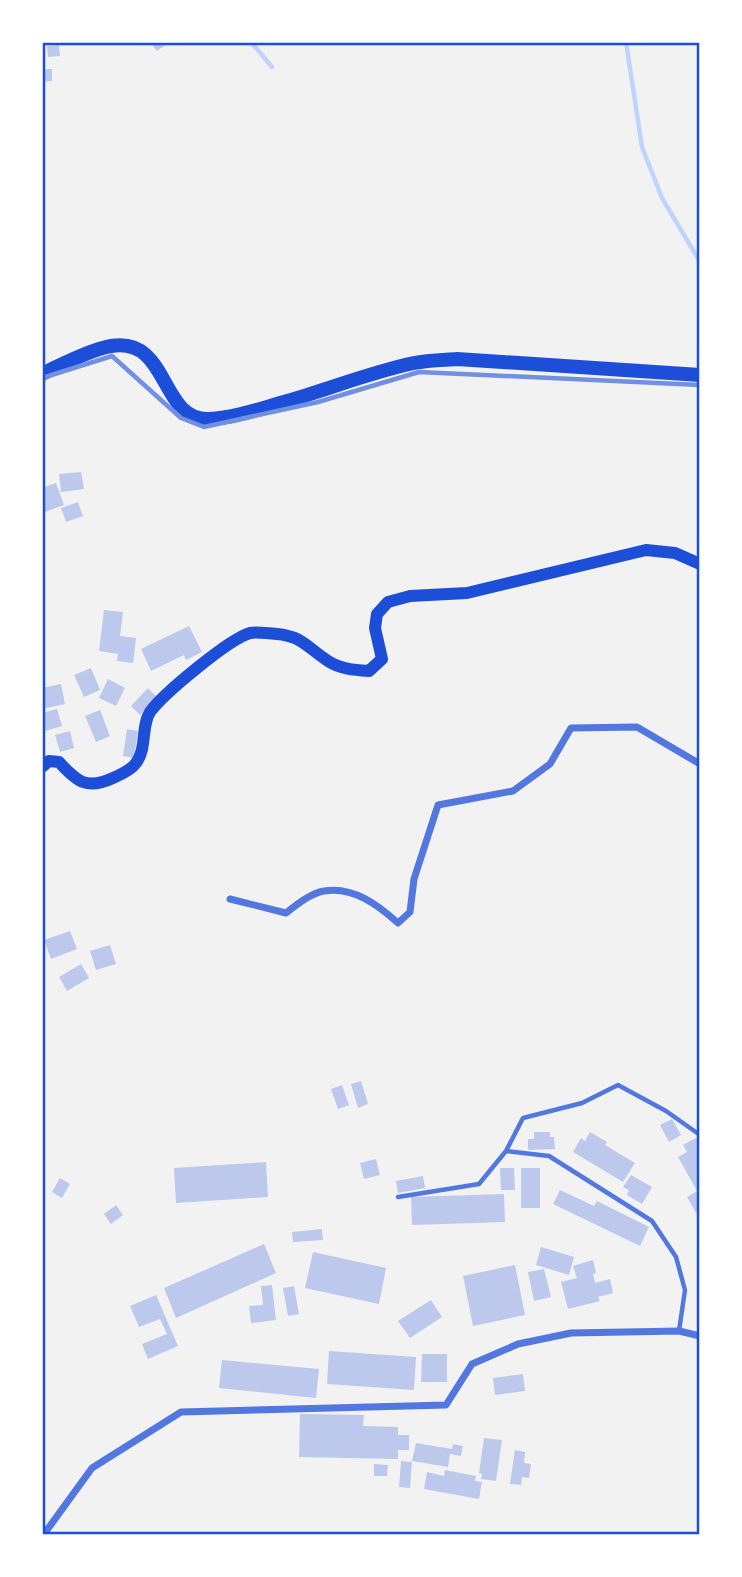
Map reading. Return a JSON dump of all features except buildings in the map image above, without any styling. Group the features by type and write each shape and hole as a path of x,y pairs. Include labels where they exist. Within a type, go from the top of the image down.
{"highway":[{"path":"42,374 111,346 134,347 154,361 174,398 187,415 208,419 252,411 417,362 457,359 700,375"}],"main road":[{"path":"42,767 49,761 59,762 69,774 83,783 98,785 120,775 136,764 143,745 148,715 170,690 251,633 297,637 329,661 350,670 369,671 382,659 375,628 377,614 388,602 410,596 467,593 646,550 674,553 700,564"}],"street":[{"path":"230,899 286,913 323,891 350,893 377,904 398,923 410,912 414,879 438,805 513,791 550,764 571,728 637,727 700,764"},
{"path":"42,1531 47,1530 92,1468 181,1412 446,1405 472,1364 519,1344 571,1333 679,1331 700,1336"}],"lane":[{"path":"398,1197 479,1184 506,1151 523,1118 582,1103 618,1085 666,1111 700,1135"},
{"path":"506,1151 549,1156 652,1221 676,1257 685,1290 679,1331"}],"waterway":[{"path":"251,42 272,67"},
{"path":"626,42 642,147 662,198 700,262"}],"railway":[{"path":"42,378 112,356 181,418 204,427 318,402 419,372 700,385"}]}
